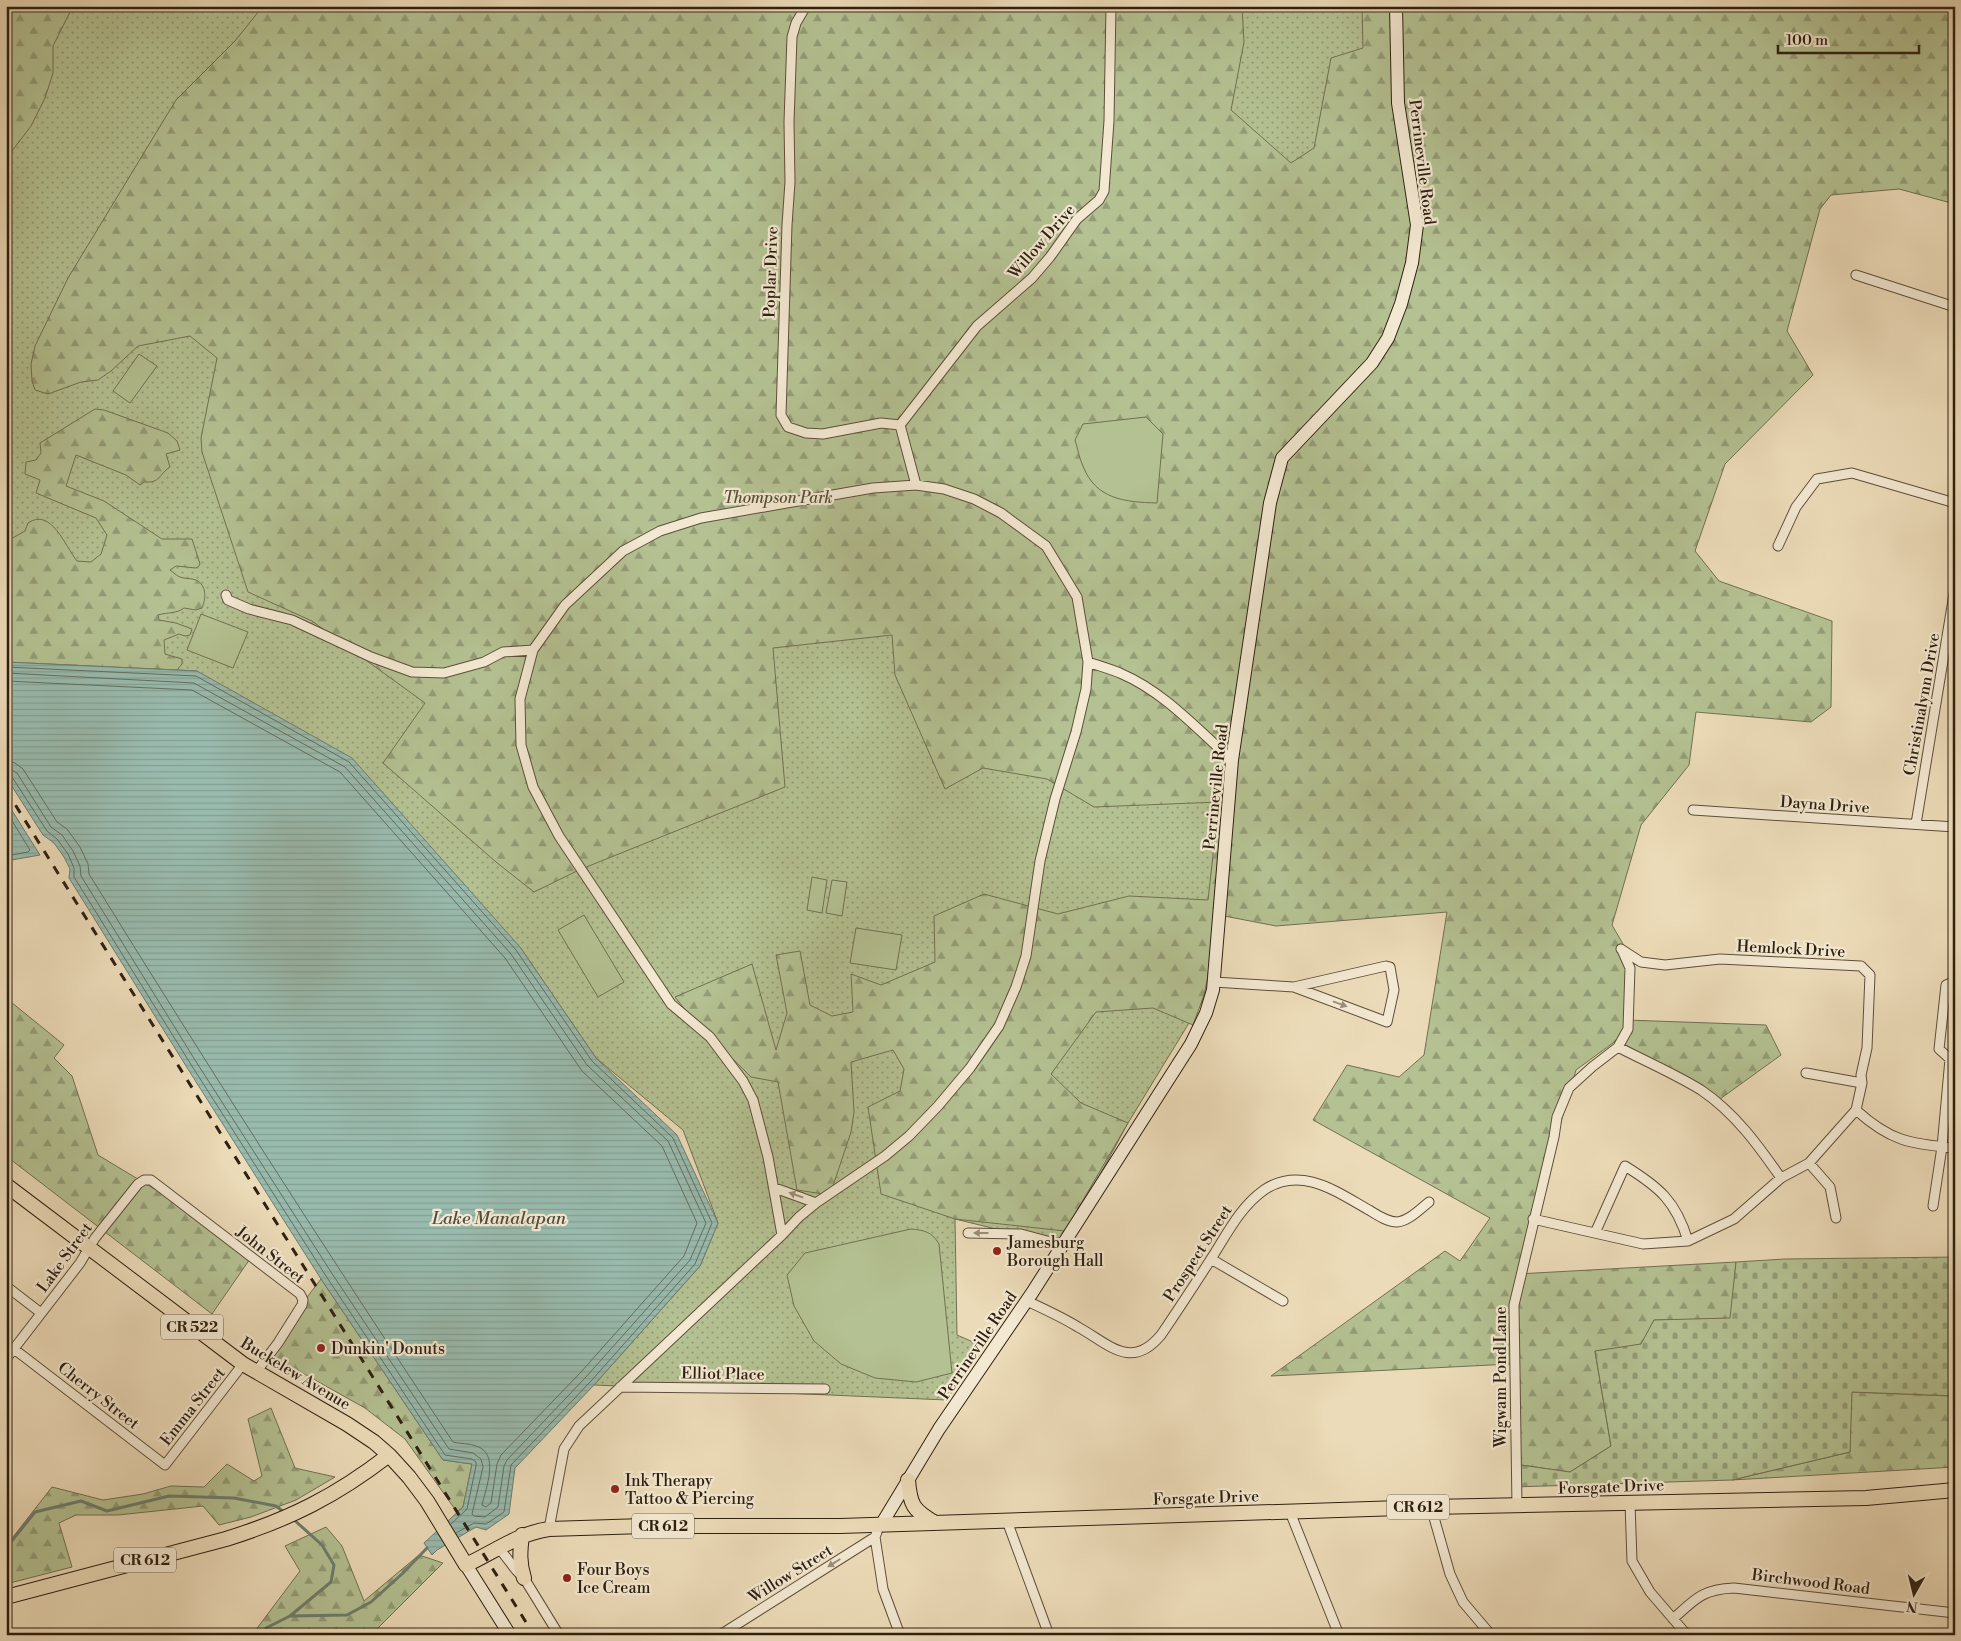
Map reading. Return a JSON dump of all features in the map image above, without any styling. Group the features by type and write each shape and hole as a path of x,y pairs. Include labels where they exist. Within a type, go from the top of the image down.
{"main road":[{"name":"Buckelew Avenue","path":"6,1185 243,1364 347,1424 389,1455 409,1477 466,1565"},
{"name":"CR 612","path":"6,1597 226,1539 282,1520 306,1509 360,1477 389,1455"},
{"path":"908,1480 912,1505 918,1513 936,1523"},
{"name":"Forsgate Drive","path":"466,1565 522,1535 549,1528 644,1526 878,1531 936,1523 1431,1507 1517,1507 1866,1498 1955,1490"},
{"path":"522,1535 519,1557 520,1568 524,1578"}],"street":[{"name":"Poplar Drive","path":"806,6 796,23 792,37 789,122 790,182 781,415 788,427 806,433 823,434 881,423 900,425"},
{"name":"Willow Drive","path":"900,425 977,326 1032,278 1050,257 1077,219 1099,200 1104,191 1107,168 1111,6"},
{"name":"Perrineville Road","path":"878,1531 939,1429 1027,1301 1191,1044 1206,1013 1214,982 1232,760 1270,503 1282,458 1372,363 1388,338 1401,304 1412,263 1417,224 1398,103 1396,6"},
{"path":"1856,275 1955,307"},
{"path":"900,425 916,485"},
{"path":"1778,546 1796,507 1817,479 1852,473 1955,503"},
{"path":"549,1528 564,1449 579,1426 782,1235 799,1217 816,1203 885,1156 909,1136 938,1106 970,1068 999,1026 1016,987 1026,956 1040,861 1055,799 1076,732 1086,689 1088,662 1076,597 1046,546 1001,513 974,498 944,489 916,485 873,488 701,518 660,530 623,551 565,605 533,650 520,698 521,745 533,788 559,836 671,1004 710,1037 743,1081 754,1100 775,1188 782,1235"},
{"name":"Christinalynn Drive","path":"1916,824 1951,637 1955,588"},
{"path":"226,595 228,600 249,609 292,620 371,657 412,672 444,673 484,662 503,652 533,650"},
{"path":"1088,662 1122,674 1144,686 1173,707 1232,760"},
{"name":"Dayna Drive","path":"1693,810 1955,827"},
{"name":"Hemlock Drive","path":"1533,1219 1643,1244 1688,1241 1734,1220 1781,1178 1809,1163 1856,1110 1867,1048 1870,974 1861,966 1720,959 1665,965 1641,962 1621,949 1630,968 1630,977 1628,1028 1618,1047"},
{"path":"1214,982 1294,987 1386,966 1390,967 1394,990 1387,1022 1294,987"},
{"path":"1933,1206 1952,1057 1940,1050 1946,985 1955,982"},
{"path":"1618,1047 1701,1090 1728,1112 1754,1140 1781,1178"},
{"name":"Wigwam Pond Lane","path":"1517,1507 1514,1305 1554,1137 1556,1117 1569,1088 1618,1047"},
{"path":"1806,1073 1862,1083"},
{"path":"1856,1110 1873,1126 1893,1138 1926,1145 1955,1148"},
{"path":"1809,1163 1830,1187 1836,1218"},
{"path":"1595,1233 1625,1166 1650,1182 1669,1200 1682,1223 1688,1241"},
{"name":"Prospect Street","path":"1027,1301 1079,1327 1120,1352 1137,1353 1152,1346 1161,1335 1241,1212 1265,1190 1279,1182 1293,1179 1326,1185 1383,1219 1396,1222 1411,1216 1428,1202"},
{"name":"Lake Street","path":"6,1359 138,1184 144,1180 150,1180"},
{"name":"John Street","path":"150,1180 300,1294 303,1300 302,1305 278,1343 256,1372"},
{"path":"775,1188 816,1203"},
{"path":"968,1233 1020,1234 1062,1245"},
{"path":"1211,1259 1283,1301"},
{"path":"6,1286 41,1313"},
{"name":"Cherry Street","path":"14,1348 165,1465"},
{"name":"Emma Street","path":"165,1465 243,1364"},
{"name":"Elliot Place","path":"620,1387 825,1389"},
{"path":"1630,1503 1632,1561 1650,1592 1687,1635"},
{"path":"1431,1507 1450,1574 1463,1602 1491,1635"},
{"path":"1290,1512 1339,1635"},
{"path":"1007,1521 1049,1635"},
{"path":"878,1531 883,1589 900,1635"},
{"name":"Willow Street","path":"720,1635 878,1531"},
{"path":"499,1548 524,1578 560,1635"},
{"name":"CR 522","path":"466,1565 510,1635"},
{"name":"Birchwood Road","path":"1673,1619 1696,1598 1715,1588 1734,1588 1955,1613"},
{"path":"1953,1635 1955,1631"}],"green space":[{"name":"Thompson Park","path":"6,6 1399,6 1282,458 1214,982 1128,1123 1062,1245 955,1219 957,1335 980,1345 947,1400 594,1385 700,1266 718,1223 683,1130 596,1058 520,947 197,671 6,662"},
{"path":"6,6 73,6 53,46 53,73 45,98 31,126 6,159"},
{"name":"Thompson Park","path":"263,6 1242,6 1244,42 1231,110 1291,163 1314,148 1331,58 1363,48 1362,6 1955,6 1955,204 1899,189 1831,195 1820,209 1787,331 1813,375 1725,464 1695,551 1719,581 1832,621 1831,707 1811,722 1696,712 1689,765 1641,825 1612,925 1630,956 1627,1020 1766,1025 1781,1055 1720,1099 1617,1040 1576,1070 1517,1274 1736,1262 1731,1319 1654,1320 1641,1345 1595,1351 1611,1446 1570,1472 1514,1464 1511,1364 1271,1376 1445,1251 1460,1261 1490,1218 1313,1120 1347,1065 1399,1077 1424,1055 1447,912 1276,926 1214,914 1208,976 1204,995 1193,1025 1153,1008 1096,1012 1051,1074 1081,1103 1128,1123 1065,1231 955,1219 881,1194 868,1107 900,1091 904,1069 893,1050 851,1062 854,1112 851,1132 830,1195 797,1190 778,1082 751,1077 691,1017 675,997 752,964 776,1050 787,1013 776,955 800,951 810,1005 832,1016 853,1012 851,974 881,985 935,962 934,916 984,894 1058,914 1129,896 1208,900 1219,802 1094,807 1047,779 983,768 945,789 895,675 892,635 773,648 785,787 579,870 534,892 496,862 383,763 425,703 312,621 248,592 202,452 201,438 217,358 190,336 138,346 111,371 98,380 81,382 48,394 35,390 32,381 31,364 35,346 68,278 176,100 235,41"},
{"path":"139,354 157,366 130,403 113,391"},
{"path":"95,409 104,410 168,433 177,441 180,450 166,454 170,467 157,480 144,482 140,485 126,475 76,455 66,486 104,501 162,539 192,539 199,566 196,568 176,566 170,570 184,578 200,582 204,589 205,597 202,608 196,610 184,608 175,612 158,615 159,620 176,623 192,629 190,635 179,634 164,640 165,654 182,659 182,664 177,670 6,662 6,540 25,531 28,523 36,519 44,520 57,530 77,561 91,562 101,554 107,535 96,518 36,493 40,480 25,474 26,462 36,460 41,453 40,443"},
{"path":"1146,417 1163,434 1157,503 1123,500 1113,497 1096,486 1080,460 1075,440 1083,424"},
{"path":"201,614 248,632 233,668 187,650"},
{"path":"812,877 827,880 822,913 807,910"},
{"path":"832,880 847,882 842,916 826,913"},
{"path":"584,915 624,982 598,997 558,930"},
{"path":"856,928 902,935 896,970 850,963"},
{"path":"6,998 64,1045 54,1058 72,1076 98,1155 191,1211 252,1256 212,1314 6,1156"},
{"path":"911,1229 927,1232 939,1244 952,1373 916,1382 875,1378 841,1364 814,1341 794,1306 787,1275 805,1253"},
{"path":"1955,1257 1955,1396 1852,1392 1850,1452 1732,1480 1514,1487 1514,1464 1570,1472 1611,1446 1595,1351 1641,1344 1654,1320 1730,1318 1736,1262 1785,1259"},
{"path":"321,1279 443,1460 472,1464 463,1507 457,1512 405,1439 365,1408 265,1352"},
{"path":"1851,1392 1955,1396 1955,1467 1732,1480 1850,1452"},
{"path":"271,1408 295,1468 335,1477 296,1500 251,1517 219,1525 203,1506 118,1515 76,1515 59,1523 72,1567 6,1584 6,1546 52,1487 103,1500 143,1494 171,1486 204,1487 227,1464 254,1481 262,1476 248,1419"},
{"path":"326,1527 342,1546 364,1601 419,1555 443,1563 371,1635 252,1635 300,1571 285,1546"}],"water":[{"name":"Lake Manalapan","path":"6,662 197,671 352,758 520,947 596,1058 677,1135 718,1223 700,1266 594,1385 515,1468 509,1514 486,1530 476,1527 437,1550 432,1555 424,1543 463,1507 472,1464 443,1460 321,1279 186,1066 69,878 70,869 64,857 54,843 43,835 6,777"},
{"path":"6,801 40,855 6,861"}],"waterway":[{"path":"6,1548 35,1512 81,1501 107,1511 169,1496 234,1498 276,1506 285,1513"},
{"path":"290,1616 331,1582 334,1565 322,1545 292,1518"},
{"path":"266,1635 266,1628 290,1616 347,1615 371,1602 427,1548"}],"railway":[{"path":"6,790 534,1635"}],"place":[{"name":"Jamesburg Borough Hall","path":"997,1251"},
{"name":"Dunkin' Donuts","path":"321,1348"},
{"name":"Ink Therapy Tattoo & Piercing","path":"615,1489"},
{"name":"Four Boys Ice Cream","path":"567,1578"}]}
